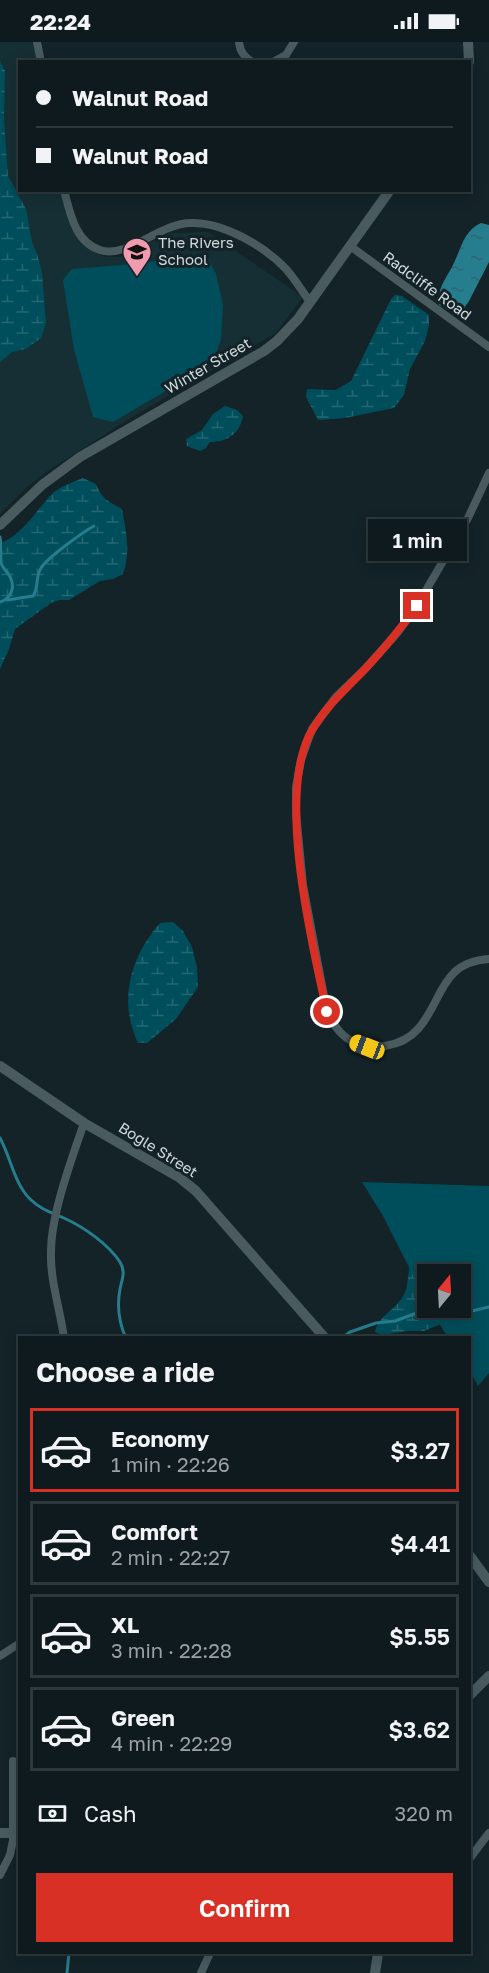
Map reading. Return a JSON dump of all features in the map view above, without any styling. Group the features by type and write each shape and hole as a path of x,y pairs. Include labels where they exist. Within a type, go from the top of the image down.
{"street":[{"path":"37,42 41,60"},
{"path":"239,42 240,50 249,60"},
{"path":"277,60 286,55 294,42"},
{"path":"468,42 469,60"},
{"path":"65,192 76,229 82,239 96,249 121,251 158,232 188,222 211,225 223,228 250,242 274,259 291,276 310,302"},
{"name":"Winter Street","path":"0,525 42,485 81,457 264,351 289,330 389,192"},
{"name":"Radcliffe Road","path":"350,246 489,347"},
{"path":"489,473 468,518 417,606 398,632 336,697 312,729 301,760 296,787 296,813 303,885 327,1012 336,1028 350,1040 367,1047 394,1045 416,1032 426,1019 444,983 460,967 489,959"},
{"name":"Bogle Street","path":"0,1066 84,1122 154,1163 196,1191 323,1336"},
{"path":"64,1336 51,1251 59,1206 84,1122"},
{"path":"471,1557 489,1582"},
{"path":"0,1656 18,1644"},
{"path":"471,1694 489,1676"},
{"path":"0,1875 17,1833 13,1761"},
{"path":"0,1833 17,1833"},
{"path":"471,1857 489,1833"},
{"path":"201,1973 210,1954"},
{"path":"375,1973 378,1954"}],"shaded area":[{"name":"The Rivers School","path":"0,42 34,42 37,60 18,60 18,192 61,192 75,234 89,249 105,257 120,257 170,233 208,232 303,297 276,333 129,419 49,470 27,487 0,514"}],"green space":[{"path":"0,61 5,71 4,119 8,176 26,209 32,242 42,272 46,323 41,338 26,349 12,352 0,362"},
{"path":"206,254 216,274 223,305 221,339 210,365 113,422 93,417 74,350 63,280 72,269 135,264"},
{"path":"395,295 402,296 429,315 425,341 410,369 404,395 394,408 345,418 318,420 306,397 307,389 336,390 351,381"},
{"path":"225,406 237,410 243,416 236,432 227,439 210,442 200,451 187,446 186,439 202,430 213,414"},
{"path":"83,478 96,484 106,499 122,509 127,549 123,574 113,579 100,581 69,600 51,603 15,629 0,669 0,555 3,542 18,533 53,493"},
{"path":"173,922 183,931 192,947 197,967 198,987 176,1019 147,1043 138,1043 129,1011 130,980 141,950 150,936 160,923"},
{"path":"362,1182 489,1186 489,1373 478,1386 471,1373 471,1336 447,1336 436,1318 471,1318 471,1264 417,1264 417,1283 383,1216"},
{"path":"410,1265 417,1269 417,1318 471,1318 471,1305 489,1300 489,1373 480,1377 471,1372 471,1336 466,1336 441,1324 424,1331 382,1335 375,1332 379,1322 404,1294"}],"water":[{"path":"481,223 489,225 489,262 469,301 462,311 456,314 439,305 441,289 467,235"}],"waterway":[{"path":"7,600 33,596 39,571 50,558 94,526"},
{"path":"0,537 1,562 10,577 12,590 4,601 0,602"},
{"path":"0,1138 16,1178 30,1199 43,1209 88,1232 103,1243 120,1262 123,1272 119,1308 125,1336"},
{"path":"345,1336 376,1323 395,1321 423,1312 459,1314 489,1307"},
{"path":"67,1973 69,1954"}],"place":[{"name":"The Rivers School","path":"137,278"}],"route":[{"path":"327,1012 303,885 296,813 296,787 301,760 312,729 336,697 398,632 417,606"}]}
